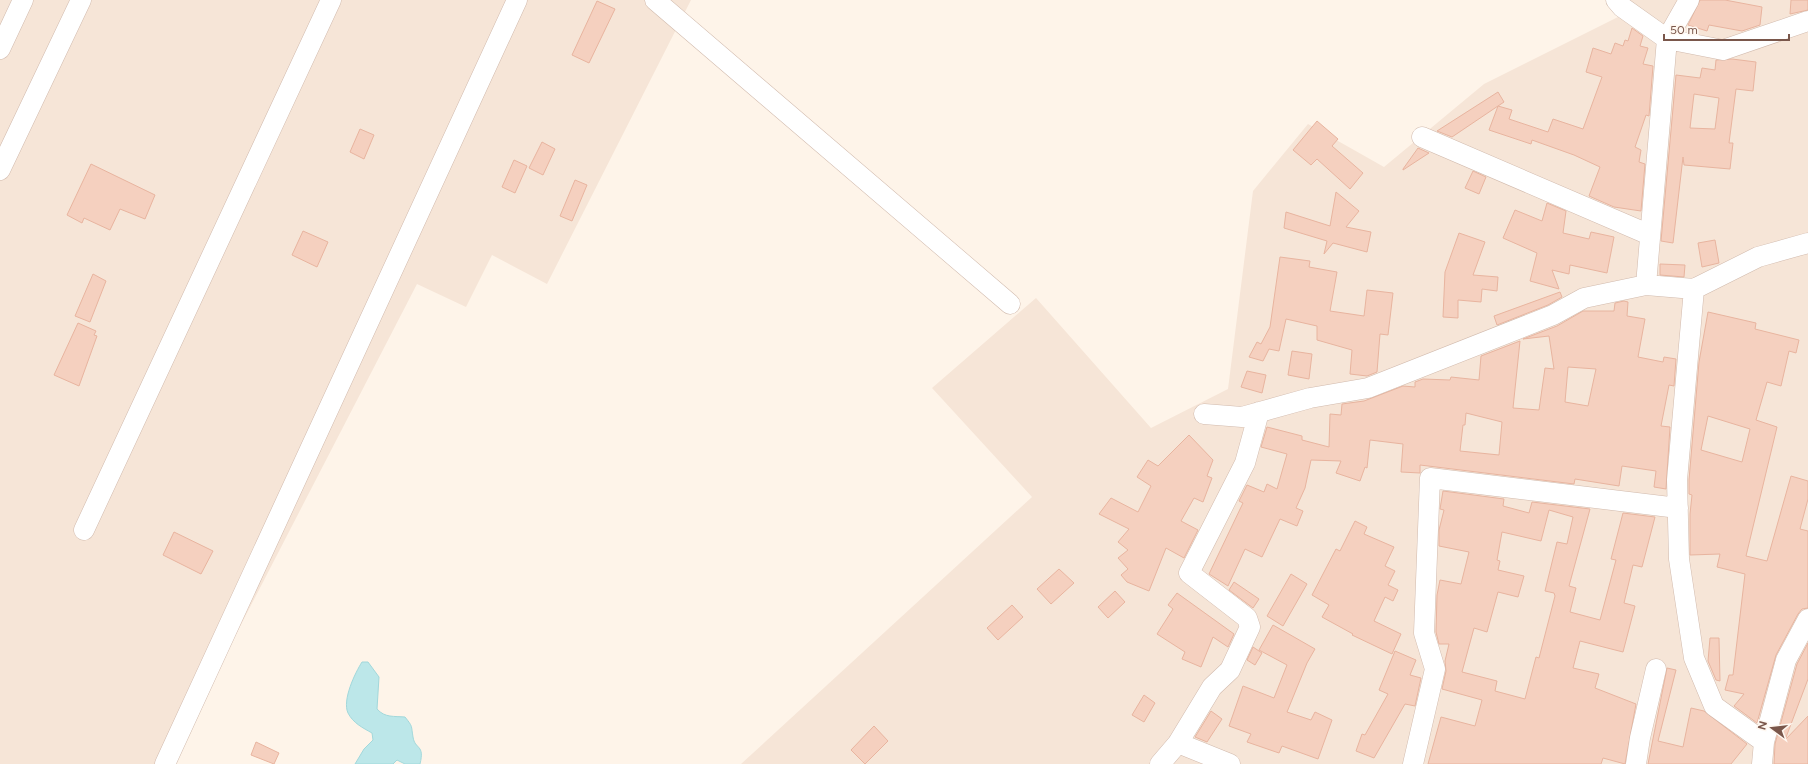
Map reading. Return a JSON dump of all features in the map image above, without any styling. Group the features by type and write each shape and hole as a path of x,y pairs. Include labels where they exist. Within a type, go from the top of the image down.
{"street":[{"path":"0,49 23,0"},
{"path":"0,170 81,0"},
{"path":"84,530 331,0"},
{"path":"166,764 517,0"},
{"path":"655,0 1010,304"},
{"path":"1616,0 1622,7 1667,39 1723,50 1808,21"},
{"path":"1646,285 1667,39 1689,0"},
{"path":"1422,137 1650,235"},
{"path":"1204,414 1242,417 1310,398 1368,388 1553,315 1584,298 1646,285 1694,289 1758,257 1808,243"},
{"path":"1694,289 1677,480 1679,559 1694,658 1714,706 1764,742"},
{"path":"1160,764 1178,743 1212,687 1230,670 1250,628 1247,618 1189,573 1245,463 1260,412"},
{"path":"1413,764 1435,669 1424,633 1430,478 1678,508"},
{"path":"1762,764 1764,742 1786,660 1808,619"},
{"path":"1636,764 1640,738 1656,669"},
{"path":"1178,743 1230,764"}],"shaded area":[{"path":"0,0 691,0 547,284 492,255 466,307 417,284 169,764 0,764"},
{"path":"1607,0 1808,0 1808,764 741,764 1032,497 932,388 1036,298 1151,428 1228,389 1253,191 1308,124 1384,167 1484,84 1620,16"}],"water":[{"path":"362,662 368,662 379,677 377,709 386,715 405,717 411,725 414,741 421,750 420,764 405,764 397,760 393,764 355,764 364,749 373,740 372,733 358,725 353,720 348,713 347,708 350,687"}],"building":[{"path":"1700,0 1725,0 1762,7 1760,25 1742,31 1709,25 1707,31 1688,25"},
{"path":"1791,0 1808,0 1808,10 1790,14"},
{"path":"597,1 615,9 589,63 572,55"},
{"path":"1632,28 1643,36 1640,46 1648,48 1643,64 1653,66 1649,116 1646,115 1635,147 1641,150 1639,162 1645,164 1641,211 1614,207 1589,196 1600,167 1574,155 1532,140 1531,144 1489,130 1498,106 1512,110 1509,119 1548,132 1553,119 1583,129 1602,77 1586,72 1593,48 1611,54 1615,43 1623,46 1625,40 1628,41"},
{"path":"1732,59 1756,62 1753,91 1736,89 1729,143 1733,143 1730,169 1684,165 1683,157 1673,243 1661,241 1676,75 1700,78 1702,68 1715,70 1716,60","holes":["1694,94 1719,98 1715,129 1690,128"]},
{"path":"1498,92 1504,102 1452,137 1437,131"},
{"path":"1317,121 1338,139 1332,146 1363,173 1350,189 1317,159 1311,165 1293,150"},
{"path":"360,129 374,135 364,159 350,152"},
{"path":"542,142 555,149 543,175 529,168"},
{"path":"1418,148 1429,153 1403,170 1403,169"},
{"path":"514,160 527,166 515,193 502,187"},
{"path":"91,164 155,195 145,219 120,209 110,230 84,218 82,223 67,215"},
{"path":"1473,171 1486,177 1479,194 1465,188"},
{"path":"575,180 587,185 572,221 560,216"},
{"path":"1336,192 1359,211 1346,227 1371,232 1367,252 1333,243 1324,254 1327,241 1284,228 1286,212 1330,226"},
{"path":"1547,203 1566,211 1563,233 1589,239 1591,232 1614,237 1607,273 1570,265 1569,274 1552,270 1559,289 1530,281 1537,253 1503,238 1515,210 1542,221"},
{"path":"303,231 328,242 317,267 292,255"},
{"path":"1459,233 1485,242 1473,275 1498,277 1497,291 1482,289 1481,302 1458,300 1458,318 1443,317 1445,272"},
{"path":"1715,240 1719,263 1702,267 1698,243"},
{"path":"1280,257 1310,261 1309,267 1337,272 1330,311 1364,316 1367,290 1393,293 1388,335 1380,334 1377,372 1367,376 1350,374 1352,350 1317,340 1317,326 1286,319 1279,351 1269,349 1263,361 1249,357 1257,342 1261,344 1270,327"},
{"path":"1660,264 1685,265 1684,277 1660,275"},
{"path":"93,274 106,281 90,322 75,316"},
{"path":"1560,292 1562,297 1548,305 1497,325 1494,316"},
{"path":"1624,301 1628,302 1627,316 1645,319 1638,357 1663,362 1664,357 1676,359 1674,386 1669,385 1661,426 1670,427 1666,489 1654,487 1656,471 1622,466 1619,486 1575,479 1574,484 1420,465 1420,473 1401,472 1403,444 1370,440 1367,468 1365,467 1360,481 1336,473 1341,461 1311,460 1305,488 1296,508 1303,511 1297,526 1280,519 1262,557 1245,549 1228,586 1209,574 1243,503 1239,501 1247,485 1264,492 1267,484 1277,489 1287,454 1261,447 1267,427 1302,436 1302,440 1329,447 1330,414 1341,415 1342,404 1364,401 1403,386 1415,387 1415,382 1423,379 1450,380 1451,377 1479,380 1481,356 1520,341 1513,408 1539,410 1545,368 1554,369 1549,336 1523,339 1557,326 1583,311 1614,311 1615,303","holes":["1568,367 1596,369 1588,406 1565,402","1466,413 1502,422 1499,455 1460,451"]},
{"path":"1708,312 1756,323 1755,329 1799,340 1796,353 1789,351 1781,386 1767,382 1756,420 1777,427 1746,556 1767,561 1791,476 1808,481 1808,499 1800,529 1808,531 1808,608 1802,609 1798,614 1776,655 1757,723 1734,706 1744,694 1725,690 1729,675 1733,675 1745,574 1717,567 1720,554 1690,555 1690,514 1692,495 1689,494 1689,480 1699,362","holes":["1708,416 1750,429 1742,462 1701,450"]},
{"path":"78,323 96,331 94,335 97,336 79,386 54,375"},
{"path":"1292,351 1312,354 1309,379 1288,375"},
{"path":"1247,371 1266,375 1262,393 1241,387"},
{"path":"1189,435 1213,460 1207,476 1212,478 1203,502 1194,498 1181,521 1198,530 1184,558 1166,548 1149,591 1127,582 1121,575 1128,569 1118,558 1128,550 1118,542 1129,529 1099,514 1111,498 1138,512 1151,486 1137,477 1148,460 1158,466"},
{"path":"1443,491 1504,499 1503,506 1529,513 1532,502 1590,509 1569,586 1576,588 1570,612 1600,620 1616,560 1611,559 1623,513 1655,517 1642,567 1633,565 1624,603 1635,606 1623,652 1580,641 1573,668 1599,674 1595,688 1636,704 1625,764 1603,758 1601,764 1428,764 1441,717 1475,726 1482,700 1442,689 1446,671 1445,661 1449,644 1439,644 1436,632 1437,595 1440,580 1461,584 1469,552 1439,546 1439,530 1444,510 1440,509","holes":["1549,510 1573,517 1567,544 1557,542 1545,591 1554,593 1555,596 1539,658 1536,657 1525,699 1495,691 1497,681 1462,672 1474,628 1487,632 1498,592 1518,597 1524,576 1498,570 1500,561 1497,560 1502,532 1541,541"]},
{"path":"1355,521 1367,527 1364,534 1394,547 1385,566 1395,571 1388,585 1398,590 1393,601 1385,597 1374,621 1401,634 1392,654 1352,635 1353,634 1322,617 1329,605 1312,595 1336,549 1340,551"},
{"path":"174,532 213,551 201,574 163,555"},
{"path":"1059,569 1074,583 1051,604 1037,589"},
{"path":"1291,574 1307,584 1283,626 1267,616"},
{"path":"1234,582 1259,599 1253,608 1229,590"},
{"path":"1115,591 1125,602 1108,618 1098,607"},
{"path":"1177,593 1234,634 1228,647 1213,637 1201,667 1182,659 1185,652 1157,634 1173,609 1168,605"},
{"path":"1012,605 1023,617 998,640 987,628"},
{"path":"1273,625 1315,649 1307,663 1287,712 1311,720 1315,712 1332,720 1318,759 1282,746 1279,753 1247,742 1251,734 1229,726 1243,686 1274,698 1287,665 1259,650"},
{"path":"1710,638 1719,638 1720,681 1716,680 1708,661"},
{"path":"1808,643 1808,679 1785,740 1808,716 1808,764 1774,764 1775,744 1797,664"},
{"path":"1253,647 1262,653 1255,665 1247,660"},
{"path":"1395,651 1416,660 1410,675 1421,678 1415,706 1405,704 1374,758 1356,751 1362,734 1365,735 1388,694 1379,690"},
{"path":"1667,668 1676,670 1658,741 1683,747 1691,708 1704,711 1747,744 1731,764 1648,764"},
{"path":"1144,695 1155,703 1144,722 1132,715"},
{"path":"1211,711 1222,719 1207,742 1195,737"},
{"path":"874,726 888,741 865,764 851,750"},
{"path":"256,742 279,753 274,764 251,755"}]}
